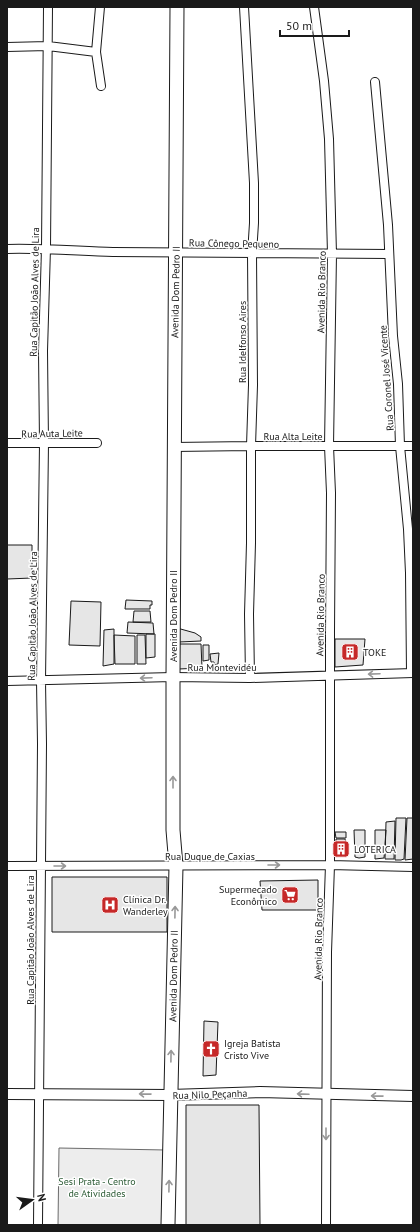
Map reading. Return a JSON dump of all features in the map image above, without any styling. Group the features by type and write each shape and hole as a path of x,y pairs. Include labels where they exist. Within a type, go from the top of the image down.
{"main road":[{"name":"Avenida Dom Pedro II","path":"168,1225 176,866 173,830 173,677 177,7"}],"street":[{"name":"Rua Capitão João Alves de Lira","path":"38,1225 44,443 43,351 46,248 48,7"},
{"path":"100,7 96,52 100,86"},
{"name":"Rua Idelfonso Aires","path":"244,7 254,183 252,254 253,385 249,614 250,678"},
{"name":"Avenida Rio Branco","path":"314,7 325,88 332,254 329,446 331,493 330,865 327,952 326,1225"},
{"path":"7,47 48,46 96,52"},
{"name":"Rua Coronel José Vicente","path":"375,82 384,175 393,336 398,384 400,446 408,529 412,673"},
{"name":"Rua Cônego Pequeno","path":"7,248 46,248 112,252 389,254"},
{"name":"Rua Auta Leite","path":"7,444 97,442"},
{"name":"Rua Alta Leite","path":"174,448 251,446 413,446"},
{"name":"Rua Montevidéu","path":"7,681 173,677 250,678 412,673"},
{"name":"Rua Duque de Caxias","path":"7,866 330,865 413,867"},
{"name":"Rua Nilo Peçanha","path":"7,1094 170,1095 260,1092 413,1096"}],"shaded area":[{"name":"Sesi Prata - Centro de Atividades","path":"59,1148 166,1150 165,1225 58,1225"}],"building":[{"path":"7,545 32,545 32,578 7,579"},
{"path":"126,600 152,601 152,605 150,605 150,609 125,609"},
{"path":"71,601 101,602 100,646 69,645"},
{"path":"134,611 150,611 151,622 133,622"},
{"path":"128,622 153,623 154,634 127,633"},
{"path":"177,628 195,633 201,637 201,641 179,642"},
{"path":"114,629 114,664 103,666 104,630"},
{"path":"146,634 155,634 155,657 146,658"},
{"path":"114,635 135,636 135,664 115,664"},
{"path":"137,635 145,635 146,664 137,664"},
{"name":"TOKE","path":"335,639 365,639 363,665 335,667"},
{"path":"179,644 201,644 202,668 178,669"},
{"path":"203,645 209,645 209,660 203,661"},
{"path":"219,653 218,664 214,665 214,662 211,662 210,654"},
{"path":"396,818 406,818 404,859 401,860 395,860"},
{"path":"407,818 413,818 413,859 405,860"},
{"path":"395,821 394,859 385,859 386,822"},
{"path":"354,830 365,830 365,857 355,857"},
{"path":"375,830 386,830 384,858 375,859"},
{"path":"335,832 346,832 346,838 336,838"},
{"path":"336,839 345,839 346,843 336,843"},
{"name":"LOTERICA","path":"336,843 345,844 346,856 337,855"},
{"name":"Clínica Dr. Wanderley","path":"52,877 167,877 167,932 52,932"},
{"name":"Supermecado Econômico","path":"318,880 318,910 262,910 260,881"},
{"name":"Igreja Batista Cristo Vive","path":"204,1021 218,1022 216,1075 203,1076"},
{"path":"186,1105 259,1105 260,1225 186,1225"}],"place":[{"name":"TOKE","path":"350,652"},
{"name":"LOTERICA","path":"341,849"},
{"name":"Supermecado Econômico","path":"290,895"},
{"name":"Clínica Dr. Wanderley","path":"110,905"},
{"name":"Igreja Batista Cristo Vive","path":"211,1049"}]}
